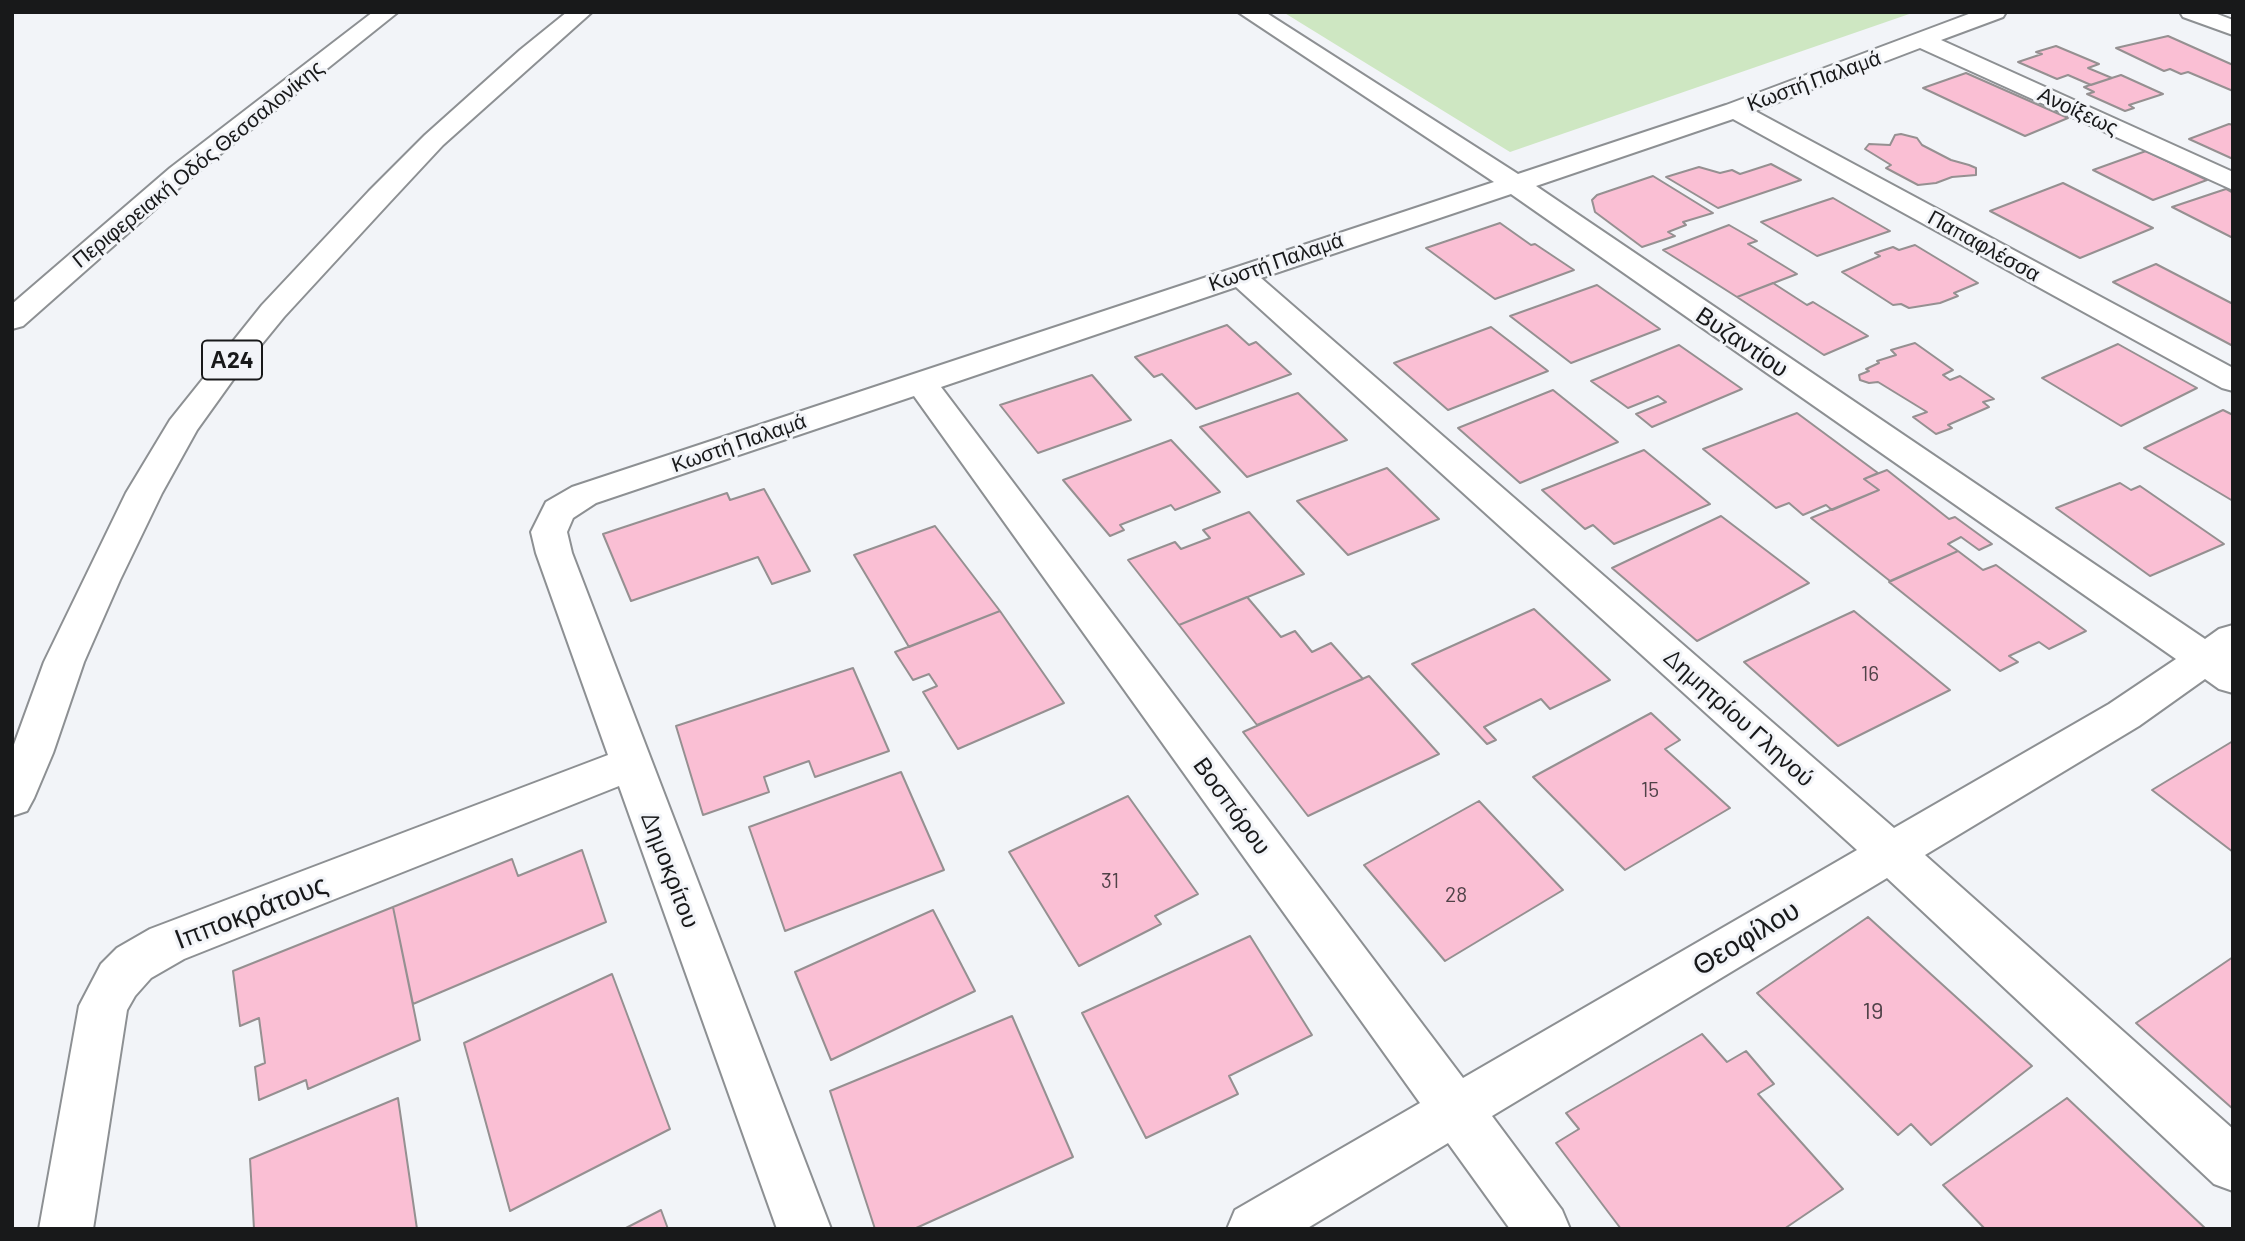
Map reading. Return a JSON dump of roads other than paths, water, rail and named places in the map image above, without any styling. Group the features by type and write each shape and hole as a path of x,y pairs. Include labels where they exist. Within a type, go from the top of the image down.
{"main road":[{"name":"Περιφερειακή Οδός Θεσσαλονίκης","path":"12,320 179,174 387,12"},
{"name":"Α24","path":"12,798 32,754 64,662 102,580 144,493 196,408 273,311 388,187 434,140 528,55 581,12"},
{"name":"Βυζαντίου","path":"1249,12 1513,182 2223,658"},
{"name":"Κωστή Παλαμά","path":"559,511 584,495 1513,182 1735,110 1995,12"},
{"path":"2191,12 2233,28"},
{"name":"Ανοίξεως","path":"1923,41 2233,182"},
{"name":"Παπαφλέσσα","path":"1735,110 2233,381"},
{"name":"Δημητρίου Γληνού","path":"1240,275 1891,853 2233,1165"},
{"name":"Βοσπόρου","path":"921,382 1543,1229"},
{"name":"Δημοκρίτου","path":"559,511 549,532 554,553 804,1229"},
{"name":"Θεοφίλου","path":"1254,1229 2223,658"},
{"name":"Ιπποκράτους","path":"66,1229 103,1006 118,980 134,963 167,944 630,764"}]}
